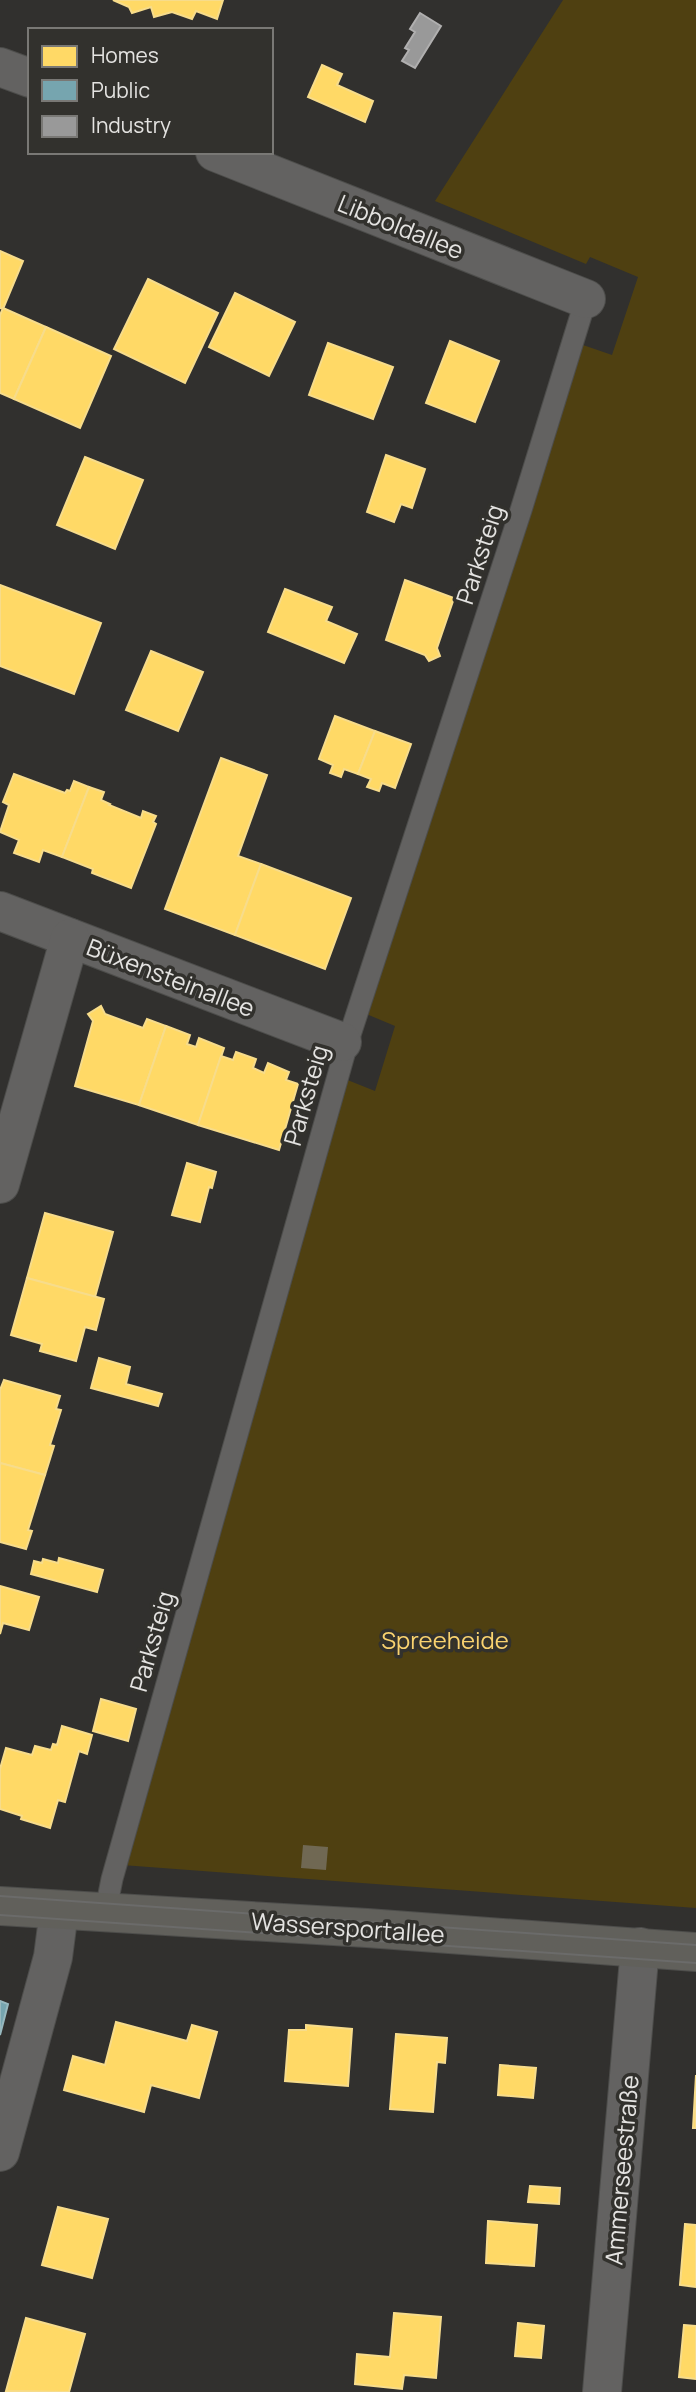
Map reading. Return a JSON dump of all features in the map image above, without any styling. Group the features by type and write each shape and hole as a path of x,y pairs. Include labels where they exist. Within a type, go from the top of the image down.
{"main road":[{"name":"Wassersportallee","path":"0,1906 354,1927 696,1952"}],"street":[{"path":"0,67 28,77"},
{"name":"Libboldallee","path":"220,154 586,299"},
{"name":"Büxensteinallee","path":"0,911 342,1042"},
{"path":"0,1184 70,938"},
{"path":"0,2152 53,1957 59,1911"},
{"name":"Ammerseestraße","path":"602,2392 640,1947"}],"lane":[{"name":"Parksteig","path":"105,1914 111,1879 347,1044 522,510 586,299"}],"green space":[{"name":"Spreeheide","path":"563,0 696,0 696,1908 122,1865 345,1079 375,1091 395,1026 364,1013 583,345 612,355 638,277 590,257 586,264 435,201"}],"building: Homes":[{"path":"113,0 223,0 217,19 196,11 192,19 172,12 154,17 151,7 132,13 129,7"},
{"path":"322,65 342,74 337,85 373,101 365,122 308,97"},
{"path":"0,251 23,261 3,309 0,308"},
{"path":"148,279 218,313 185,383 114,349"},
{"path":"235,293 295,322 269,376 209,347"},
{"path":"3,308 46,327 14,399 0,393 0,315"},
{"path":"46,327 111,356 80,428 14,399"},
{"path":"450,341 499,361 475,422 426,403"},
{"path":"328,343 393,367 373,419 309,395"},
{"path":"386,455 425,469 412,508 401,504 394,522 367,512"},
{"path":"85,457 143,480 115,549 57,525"},
{"path":"405,580 454,598 437,648 440,656 429,661 425,655 386,640"},
{"path":"0,585 101,623 74,694 0,666"},
{"path":"285,589 332,607 326,621 357,634 344,663 268,632"},
{"path":"151,651 203,672 178,731 126,710"},
{"path":"335,716 375,731 358,774 344,769 341,777 330,773 333,765 319,759"},
{"path":"375,731 411,744 395,788 382,783 379,791 367,787 371,779 358,774"},
{"path":"221,758 267,775 238,856 261,864 235,935 165,909"},
{"path":"14,774 65,793 70,791 74,781 89,787 62,857 43,850 39,862 14,853 19,840 0,832 9,805 3,802"},
{"path":"89,787 104,792 101,800 109,805 141,818 143,811 156,816 153,822 156,824 131,888 92,873 93,869 62,857"},
{"path":"261,864 351,898 325,969 235,935"},
{"path":"101,1006 105,1014 143,1028 147,1019 166,1026 139,1105 75,1086 93,1021 88,1014"},
{"path":"166,1026 190,1035 187,1044 196,1047 199,1038 224,1048 198,1125 139,1105"},
{"path":"236,1052 256,1059 253,1068 264,1073 268,1063 289,1072 286,1080 298,1084 279,1150 198,1125 221,1056 233,1060"},
{"path":"187,1163 216,1172 200,1222 172,1215"},
{"path":"45,1213 113,1232 95,1297 27,1278"},
{"path":"27,1278 104,1299 96,1330 85,1327 76,1361 40,1351 42,1344 11,1335"},
{"path":"99,1358 130,1367 126,1384 162,1394 158,1406 91,1388"},
{"path":"4,1380 60,1396 56,1409 61,1410 50,1445 54,1446 45,1475 0,1463 0,1390"},
{"path":"0,1463 45,1475 28,1530 32,1531 26,1549 0,1542"},
{"path":"59,1558 103,1570 97,1592 31,1574 34,1561 42,1563 43,1559 58,1563"},
{"path":"0,1586 39,1597 29,1630 3,1623 0,1634"},
{"path":"101,1699 136,1709 128,1741 93,1731"},
{"path":"62,1726 92,1735 87,1754 79,1751 65,1802 58,1800 50,1828 0,1809 0,1769 6,1748 32,1755 35,1746 51,1750 53,1744 57,1745"},
{"path":"116,2022 187,2041 192,2025 217,2032 199,2098 151,2085 144,2112 64,2090 73,2056 105,2065"},
{"path":"306,2025 352,2029 348,2086 285,2081 289,2030 306,2030"},
{"path":"396,2034 447,2038 445,2063 437,2062 433,2112 390,2109"},
{"path":"500,2065 536,2068 533,2098 498,2095"},
{"path":"696,2075 696,2128 693,2128"},
{"path":"530,2186 560,2188 559,2204 528,2202"},
{"path":"58,2207 108,2219 92,2278 42,2265"},
{"path":"488,2221 537,2225 534,2266 486,2263"},
{"path":"685,2224 696,2225 696,2287 680,2285"},
{"path":"394,2313 441,2317 436,2378 404,2375 402,2389 355,2384 357,2354 390,2357"},
{"path":"26,2318 85,2334 69,2392 6,2391"},
{"path":"518,2323 544,2326 541,2358 515,2356"},
{"path":"684,2325 696,2326 696,2379 679,2377"}],"building: Public":[{"path":"0,2001 8,2004 0,2035"}],"building: Industry":[{"path":"420,13 441,26 415,68 402,61 409,50 405,48 415,32 410,29"}],"building: Other":[{"path":"303,1845 328,1847 326,1870 301,1868"}],"tram line":[{"path":"0,1896 696,1945"},
{"path":"0,1915 696,1963"}]}
